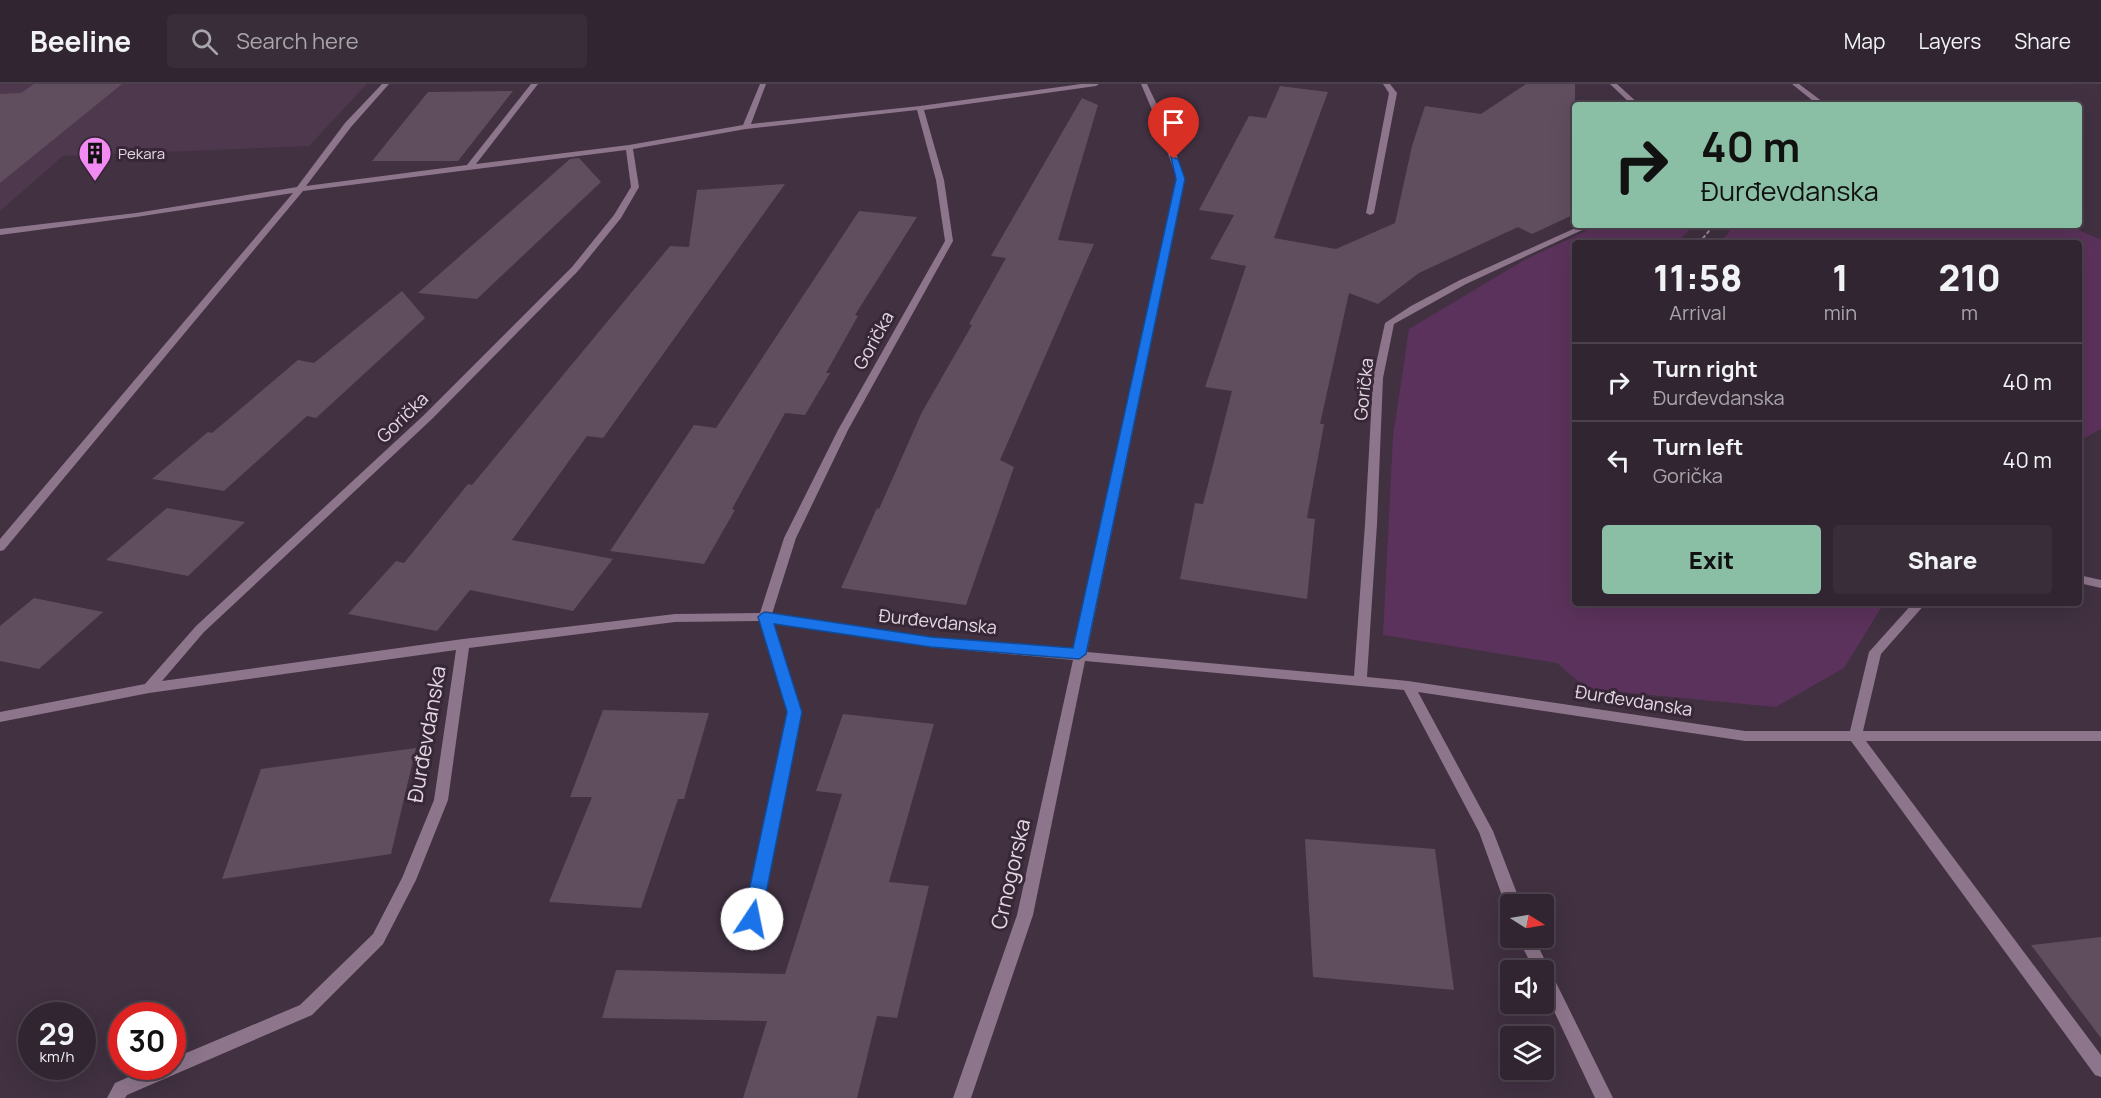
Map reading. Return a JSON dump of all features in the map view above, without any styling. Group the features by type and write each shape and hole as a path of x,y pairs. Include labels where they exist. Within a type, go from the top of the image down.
{"street":[{"path":"0,547 300,189 348,125 386,84"},
{"path":"469,168 535,84"},
{"path":"746,127 763,84"},
{"path":"0,232 136,215 300,189 628,147 746,127 920,108 1096,84"},
{"path":"1079,654 1181,179 1159,117 1144,84"},
{"path":"1370,213 1394,93 1386,84"},
{"path":"1613,84 1633,102"},
{"path":"1795,84 1819,102"},
{"name":"Gorička","path":"765,617 795,528 843,430 949,241 940,180 920,108"},
{"name":"Gorička","path":"149,688 200,629 428,417 575,270 618,216 635,187 628,147"},
{"name":"Gorička","path":"1360,681 1378,378 1390,323 1431,297 1489,267 1582,228"},
{"path":"2082,580 2101,584"},
{"path":"1917,606 1875,652 1855,737 2101,1070"},
{"path":"752,919 794,712 765,617"},
{"name":"Đurđevdanska","path":"0,717 149,688 464,644 675,618 765,617 931,642 1408,686 1745,736 2101,736"},
{"name":"Đurđevdanska","path":"116,1098 121,1089 306,1010 378,939 409,880 441,800 464,644"},
{"name":"Crnogorska","path":"962,1098 1025,915 1079,654"},
{"path":"1408,686 1486,831 1509,894"},
{"path":"1554,995 1604,1098"}],"path":[{"path":"1702,240 1712,228"}],"shaded area":[{"path":"0,84 367,84 309,146 63,156 0,211"},
{"path":"1593,228 1692,228 1679,240 1572,240 1572,606 1882,606 1844,668 1776,707 1587,689 1557,663 1383,635 1393,436 1409,329 1526,259"},
{"path":"1732,228 2075,228 2101,240 2101,429 2082,439 2082,240 1722,240"}],"building":[{"path":"34,84 122,84 0,183 0,94 21,93"},
{"path":"1526,84 1575,84 1575,102 1572,102 1572,215 1532,234 1518,227 1419,273 1378,304 1349,293 1320,424 1324,424 1307,518 1315,519 1307,599 1180,579 1195,503 1203,504 1232,391 1205,387 1246,266 1210,259 1234,215 1199,210 1249,116 1266,118 1280,86 1328,92 1274,238 1336,249 1395,223 1412,146 1425,106 1481,114"},
{"path":"513,91 458,161 372,161 428,92"},
{"path":"1082,98 1098,105 1058,240 1094,244 1000,460 1014,467 966,605 841,588 922,412 972,325 969,324 1006,258 991,256"},
{"path":"579,158 601,182 477,299 418,293 570,159"},
{"path":"785,184 603,438 587,436 512,540 613,559 573,611 470,590 437,631 348,614 396,561 404,563 468,484 472,485 670,246 689,247 697,190"},
{"path":"859,211 917,217 855,315 858,316 826,373 830,373 805,415 785,413 704,564 610,551 694,425 716,428"},
{"path":"402,291 425,318 316,418 307,416 224,491 152,479 208,432 212,433 298,360 314,363"},
{"path":"167,508 245,522 188,576 106,560"},
{"path":"34,598 103,612 39,669 0,661 0,626"},
{"path":"603,710 709,713 684,799 678,799 641,908 549,902 592,797 570,797"},
{"path":"843,714 934,724 889,882 929,886 897,1018 877,1016 857,1098 743,1098 767,1021 602,1018 616,970 785,974 842,794 816,791"},
{"path":"416,748 391,854 222,879 261,769"},
{"path":"1305,839 1435,849 1454,990 1313,977"},
{"path":"2101,937 2101,1038 2031,945"}],"place":[{"name":"Pekara","path":"95,182"}],"route":[{"path":"752,919 794,712 765,617 931,642 1079,654 1181,179 1174,159"}]}
